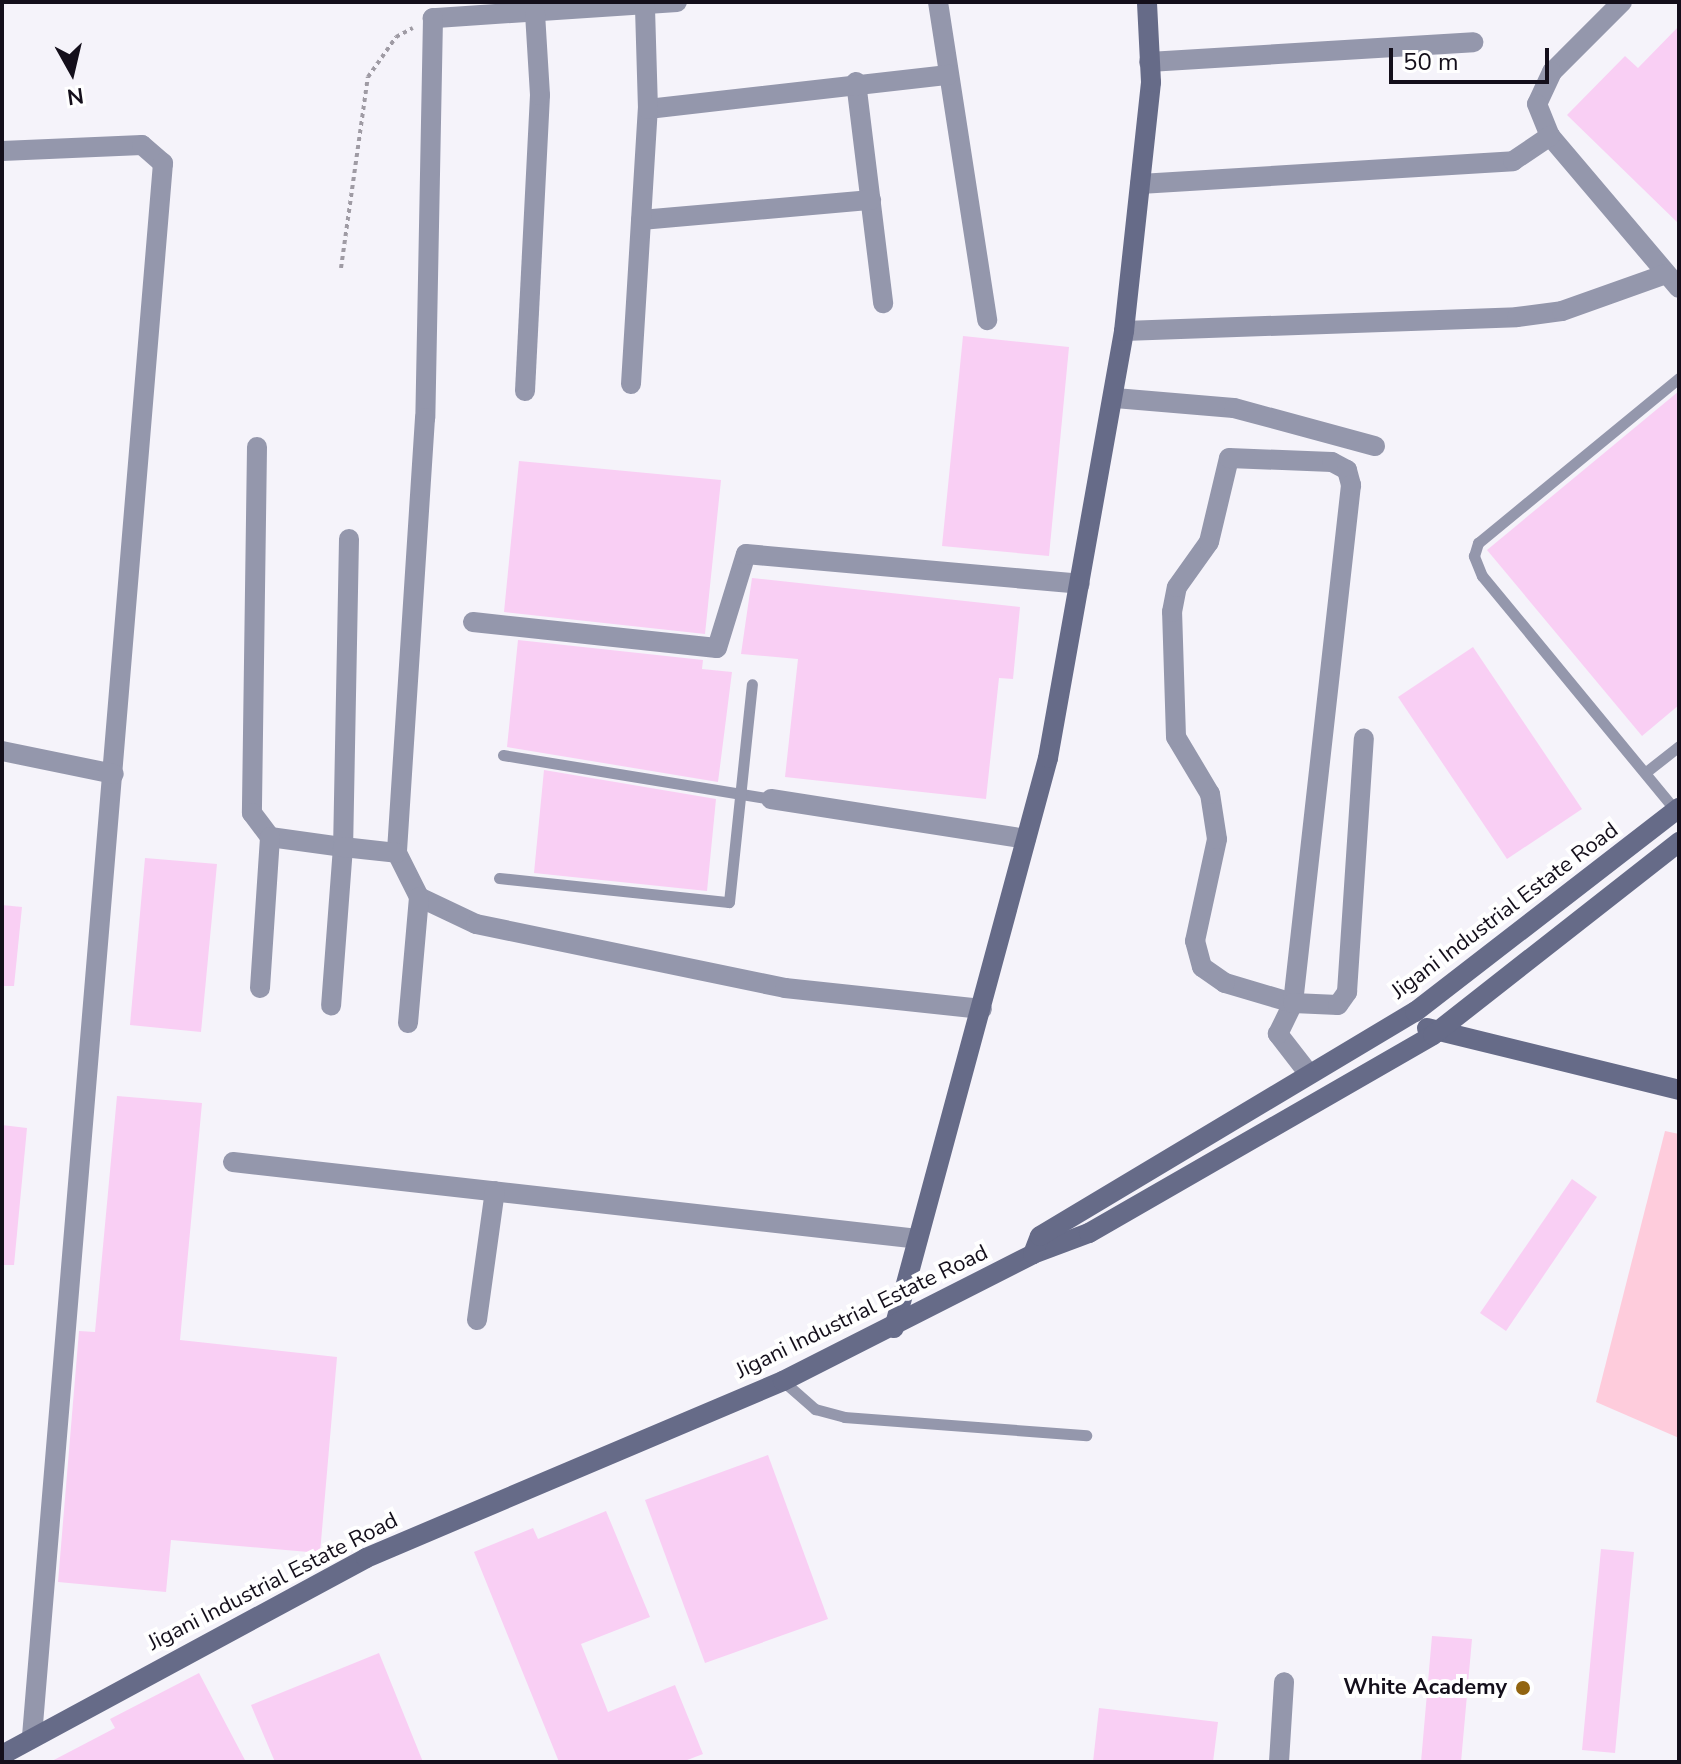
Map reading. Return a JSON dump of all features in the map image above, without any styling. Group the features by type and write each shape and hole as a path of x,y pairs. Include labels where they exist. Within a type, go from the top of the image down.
{"main road":[{"path":"894,1328 1026,839 1080,584 1115,398 1124,331 1149,62 1147,2"},
{"name":"Jigani Industrial Estate Road","path":"2,1755 32,1735 366,1558 783,1381 894,1328 1033,1254 1040,1236 1415,1012 1678,810"},
{"path":"1033,1254 1050,1253 1089,1233 1433,1035 1679,842"},
{"path":"1415,1012 1433,1035 1679,1090"}],"street":[{"path":"408,1023 419,897 397,853 425,418 433,18 677,2"},
{"path":"938,2 987,320"},
{"path":"1124,331 1517,317 1562,311 1672,281 1550,136 1537,104 1552,72 1622,2"},
{"path":"631,384 648,109 645,6"},
{"path":"525,391 540,95 535,13"},
{"path":"1149,62 1473,42"},
{"path":"648,109 856,82 948,75"},
{"path":"856,82 883,303"},
{"path":"1140,184 1513,161 1550,136"},
{"path":"2,151 142,145 163,163 32,1735"},
{"path":"641,220 871,200"},
{"path":"1115,398 1248,410 1375,446"},
{"path":"257,447 252,813 270,837 260,988"},
{"path":"1309,1074 1278,1034 1293,1003 1351,485 1347,470 1332,462 1254,455 1229,458 1209,542 1177,587 1176,737 1210,794 1217,839 1195,941 1202,967 1225,983 1293,1003 1338,1005 1347,992 1364,739"},
{"path":"331,1006 343,847 349,539"},
{"path":"473,622 717,648 746,554 1080,584"},
{"path":"2,751 114,774"},
{"path":"771,799 1026,839"},
{"path":"270,837 397,853"},
{"path":"419,897 476,924 785,988 982,1009"},
{"path":"233,1162 918,1239"},
{"path":"477,1320 495,1191"},
{"path":"1279,1762 1284,1682"}],"lane":[{"path":"1678,810 1482,576 1474,556 1478,543 1679,378"},
{"path":"499,878 727,903 752,684"},
{"path":"1646,772 1679,746"},
{"path":"503,755 771,799"},
{"path":"783,1381 815,1409 844,1417 1086,1435"}],"path":[{"path":"341,268 368,77 396,37 433,18"}],"shaded area":[{"path":"1665,1131 1679,1134 1679,1438 1596,1402"}],"building":[{"path":"1679,26 1679,224 1567,115 1625,56 1638,68"},
{"path":"963,336 1069,347 1049,556 942,546"},
{"path":"1679,391 1679,705 1642,736 1487,550"},
{"path":"519,461 721,480 705,634 504,612"},
{"path":"752,578 1020,607 1013,679 999,678 986,799 785,777 798,659 741,654"},
{"path":"518,640 703,660 702,669 732,672 718,782 507,747"},
{"path":"1473,647 1582,809 1507,859 1398,697"},
{"path":"544,770 716,799 707,891 534,873"},
{"path":"145,858 217,864 201,1032 130,1025"},
{"path":"2,905 22,907 14,986 2,986"},
{"path":"117,1096 202,1103 180,1340 337,1357 320,1553 171,1540 166,1592 58,1582 79,1331 95,1332"},
{"path":"2,1125 27,1128 14,1265 2,1265"},
{"path":"1572,1179 1597,1197 1506,1331 1480,1313"},
{"path":"768,1455 828,1619 705,1663 645,1500"},
{"path":"606,1511 650,1617 581,1644 608,1712 675,1685 703,1754 682,1762 559,1762 474,1552 533,1528 538,1539"},
{"path":"1601,1549 1634,1552 1615,1753 1582,1750"},
{"path":"1432,1636 1472,1639 1461,1762 1421,1762"},
{"path":"379,1653 423,1762 275,1762 251,1705"},
{"path":"199,1673 246,1762 50,1762 115,1728 110,1719"},
{"path":"1099,1708 1218,1722 1213,1762 1093,1762"}],"place":[{"name":"White Academy","path":"1523,1688"}]}
